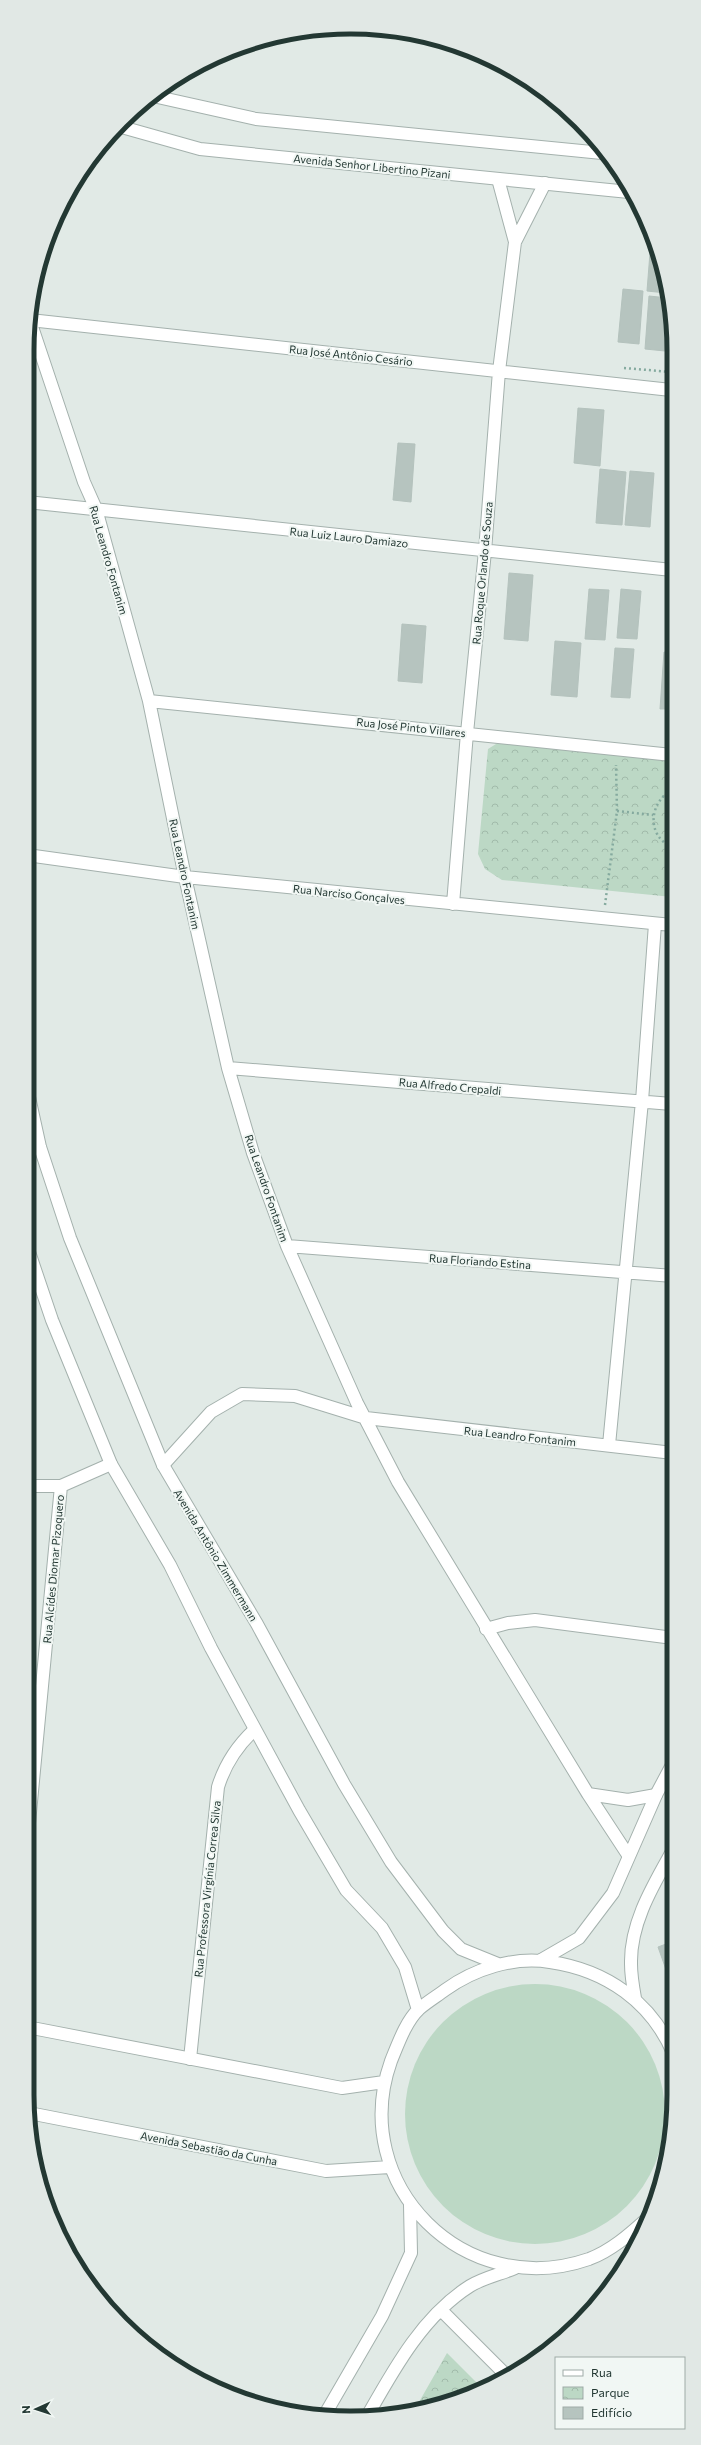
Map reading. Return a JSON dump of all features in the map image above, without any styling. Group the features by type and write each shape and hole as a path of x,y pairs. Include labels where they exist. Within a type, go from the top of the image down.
{"street":[{"path":"160,98 256,119 597,153"},
{"name":"Avenida Senhor Libertino Pizani","path":"126,128 200,149 625,192"},
{"name":"Rua Roque Orlando de Souza","path":"498,179 516,242"},
{"name":"Rua Roque Orlando de Souza","path":"453,904 467,733 486,551 499,371 516,242 545,183"},
{"name":"Rua José Antônio Cesário","path":"36,322 667,390"},
{"name":"Rua Leandro Fontanim","path":"35,335 84,482 96,509 149,701 185,877 228,1068 253,1153 287,1246 357,1404 366,1418 402,1489 486,1629 588,1794 628,1855"},
{"name":"Rua Luiz Lauro Damiazo","path":"34,503 667,569"},
{"name":"Rua José Pinto Villares","path":"149,701 667,755"},
{"name":"Rua Narciso Gonçalves","path":"34,856 185,877 453,904 603,917 667,925"},
{"path":"609,1445 642,1101 655,924"},
{"name":"Rua Alfredo Crepaldi","path":"228,1068 667,1104"},
{"name":"Avenida Antônio Zimmermann","path":"34,1120 40,1147 70,1238 163,1465 257,1624 337,1771 391,1862 443,1931 461,1949 498,1964"},
{"name":"Rua Floriando Estina","path":"287,1246 667,1276"},
{"path":"34,1267 52,1320 111,1464 170,1565 254,1730 346,1890 382,1928 405,1967 418,2010"},
{"name":"Rua Leandro Fontanim","path":"163,1465 211,1412 242,1394 295,1396 366,1418 667,1452"},
{"path":"34,1486 61,1486 111,1464"},
{"name":"Rua Alcídes Diomar Pizoquero","path":"34,1770 61,1486"},
{"path":"486,1629 508,1623 535,1620 667,1637"},
{"name":"Rua Professora Virgínia Correa Silva","path":"190,2059 218,1787 227,1762 234,1751 254,1730"},
{"path":"541,1960 579,1938 613,1893 628,1855 656,1795 667,1775"},
{"path":"588,1794 628,1800 656,1795"},
{"path":"635,1998 631,1964 634,1934 643,1904 667,1861"},
{"path":"637,2228 623,2241 590,2259 553,2268 515,2268 475,2257 445,2239 410,2205 390,2167 381,2125 384,2082 399,2041 418,2010 458,1980 498,1964 541,1960 575,1965 606,1978 635,1998 667,2038"},
{"path":"34,2028 342,2088 384,2082"},
{"name":"Avenida Sebastião da Cunha","path":"35,2114 326,2171 390,2167"},
{"path":"328,2410 382,2316 411,2253 410,2205"},
{"path":"371,2410 397,2365 441,2310 471,2286 515,2268"},
{"path":"441,2310 503,2372"}],"path":[{"path":"603,917 617,811 615,750"},
{"path":"667,792 657,803 653,815 654,828 660,839 667,844"},
{"path":"617,811 653,815"}],"green space":[{"path":"507,743 667,759 667,896 502,880 485,869 478,854 488,749 496,744"},
{"path":"535,1984 560,1987 585,1994 607,2006 627,2022 643,2042 655,2064 662,2089 665,2114 662,2139 655,2164 643,2186 627,2206 607,2222 585,2234 560,2241 535,2244 510,2241 485,2234 463,2222 443,2206 427,2186 415,2164 408,2139 405,2114 408,2089 415,2064 427,2042 443,2022 463,2006 485,1994 510,1987"},
{"path":"447,2353 478,2384 452,2394 418,2403"}],"building":[{"path":"650,250 662,293 647,291"},
{"path":"623,289 643,291 639,344 618,342"},
{"path":"649,296 662,297 666,330 665,351 645,349"},
{"path":"578,408 604,410 600,466 574,463"},
{"path":"398,443 415,444 411,502 393,500"},
{"path":"600,469 626,472 622,525 596,523"},
{"path":"630,471 654,473 650,527 625,525"},
{"path":"509,573 533,575 528,641 504,639"},
{"path":"589,589 609,590 605,640 585,639"},
{"path":"621,589 641,591 637,639 617,638"},
{"path":"402,624 426,626 422,683 398,681"},
{"path":"555,641 581,643 577,697 551,695"},
{"path":"615,648 634,649 630,698 611,697"},
{"path":"664,652 667,652 667,709 660,709"},
{"path":"667,1944 667,1972 658,1947"}]}
